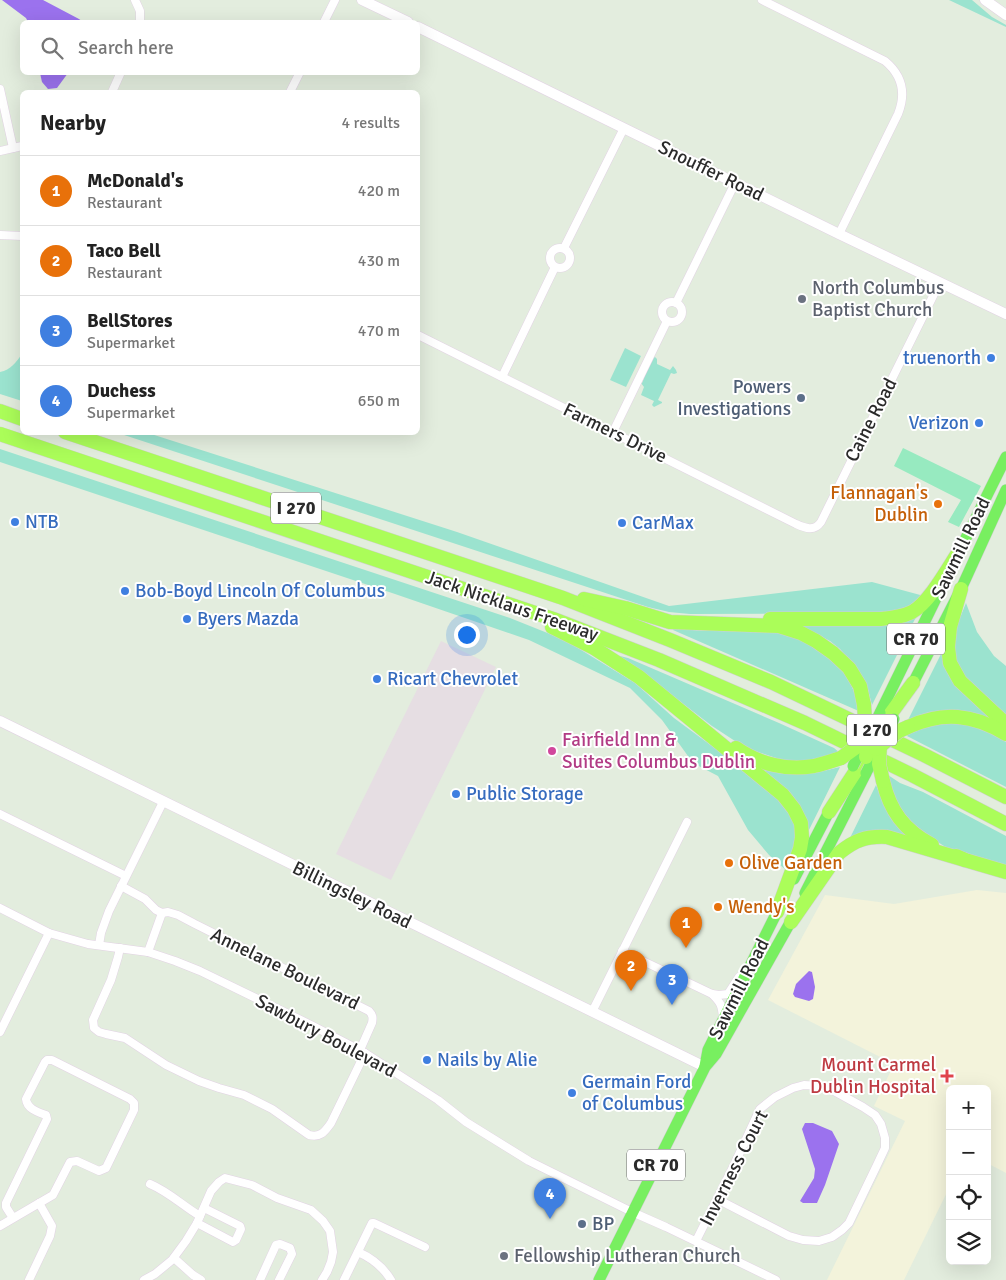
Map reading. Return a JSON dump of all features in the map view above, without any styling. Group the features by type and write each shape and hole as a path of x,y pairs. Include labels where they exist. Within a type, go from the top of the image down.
{"highway":[{"path":"0,411 20,418"},
{"name":"Jack Nicklaus Freeway","path":"0,434 556,620 659,660 805,723 904,771 1006,824"},
{"name":"Jack Nicklaus Freeway","path":"74,435 563,598 770,682 924,755 1006,798"},
{"path":"701,624 729,619 895,618 907,614 922,604 960,550"},
{"path":"443,581 556,628 616,661 639,676 783,795 794,809 800,823 802,837 800,849 778,912"},
{"path":"526,585 625,608 670,622 779,626 801,633 833,653 849,668 860,686 864,705 866,757 860,773 829,812"},
{"path":"961,590 950,628 948,647 950,664 960,682 1006,724"},
{"path":"682,711 741,752 757,760 776,766 795,768 815,766 841,758 866,740 913,683"},
{"path":"886,715 880,746 879,764 886,794 893,809 903,823 919,837 965,860"},
{"path":"866,757 899,731 918,722 945,716 969,718 992,725 1006,734"},
{"path":"791,922 839,853 848,845 860,839 874,836 887,837 1006,872"}],"main road":[{"name":"Sawmill Road","path":"886,715 960,550 1006,457"},
{"name":"Sawmill Road","path":"913,683 961,590 1006,490"},
{"name":"Sawmill Road","path":"860,773 866,740"},
{"name":"Sawmill Road","path":"599,1280 705,1067 716,1054 791,922 860,773 880,746"},
{"name":"Sawmill Road","path":"705,1067 708,1050 829,812"}],"street":[{"path":"135,0 140,11 140,20"},
{"path":"325,20 335,0"},
{"path":"362,0 404,20"},
{"path":"762,0 880,58 898,74 903,90 900,108 839,234"},
{"path":"985,0 1005,14"},
{"name":"Snouffer Road","path":"420,28 1006,314"},
{"path":"113,90 120,75"},
{"path":"291,90 298,75"},
{"path":"0,89 12,148"},
{"path":"564,248 624,128"},
{"path":"0,151 20,146"},
{"path":"676,302 736,183"},
{"path":"0,236 20,236"},
{"path":"558,248 564,248 570,254 569,263 563,268 555,267 550,259 551,253 558,248"},
{"path":"502,377 555,267"},
{"name":"Caine Road","path":"813,528 818,526 940,282"},
{"path":"676,302 681,309 680,317 674,322 667,321 662,313 663,307 667,303 676,302"},
{"path":"613,432 667,321"},
{"name":"Farmers Drive","path":"420,337 796,524 806,528 813,528"},
{"name":"Billingsley Road","path":"0,722 705,1067"},
{"path":"99,945 109,911 163,802"},
{"path":"0,814 126,876"},
{"path":"592,1012 686,822"},
{"name":"Annelane Boulevard","path":"120,948 111,980 92,1020 94,1028 99,1032 125,1038 166,1065 199,1081 244,1095 272,1109 309,1135 320,1135 324,1132 331,1123 363,1052 372,1023 372,1014 178,915 168,912 162,914 145,899 121,886"},
{"name":"Sawbury Boulevard","path":"0,908 49,933 99,945 148,952 200,971 363,1052 438,1100 466,1122 522,1157 632,1212 776,1280"},
{"path":"148,952 162,914"},
{"path":"0,1032 49,933"},
{"path":"622,951 712,994 719,995 728,994 743,968 753,961"},
{"path":"712,994 721,1003 724,1019"},
{"path":"1,1009 9,1013"},
{"path":"0,1226 53,1195 70,1162 77,1161 99,1171 106,1168 134,1110 134,1103 130,1099 52,1060 47,1060 43,1064 26,1099 27,1105 46,1116 47,1119 6,1203 13,1218"},
{"name":"Inverness Court","path":"696,1241 760,1109 775,1097 792,1088 820,1086 834,1091 863,1107 875,1115 881,1124 885,1138 885,1148 849,1223 832,1237 819,1241 803,1240 789,1236 717,1199"},
{"path":"144,1280 155,1274 174,1258 199,1219 210,1191 222,1180 229,1179 252,1185 277,1198 311,1210 323,1221 330,1231 333,1252 331,1262 322,1280"},
{"path":"150,1184 167,1192 191,1210 199,1219 233,1242 236,1240 241,1229 240,1226 204,1208"},
{"path":"29,1280 50,1236 52,1226 39,1203"},
{"path":"344,1280 371,1224 374,1223 426,1247"},
{"path":"260,1280 276,1246 280,1244 290,1248 292,1254 279,1280"},
{"path":"358,1252 369,1257 386,1271 391,1280"},
{"path":"174,1258 201,1280"}],"shaded area":[{"path":"2,0 43,0 80,20 27,20"},
{"path":"949,0 972,0 992,17 1006,25 1006,27"},
{"path":"41,75 67,75 57,88 48,89 42,82"},
{"path":"625,348 641,356 626,387 610,380"},
{"path":"20,357 20,400 0,394 0,372 10,368"},
{"path":"655,357 657,364 670,370 673,366 677,373 671,373 658,400 662,403 654,407 652,405 654,401 641,395 644,387 641,383"},
{"path":"124,435 154,435 457,532 669,606 872,582 924,596 917,603 896,613 690,614 648,607"},
{"path":"0,449 510,618 573,645 635,683 674,718 747,772 779,799 791,813 797,827 798,842 788,872 769,855 748,830 718,776 693,763 662,720 630,688 529,640 0,462"},
{"path":"966,603 977,632 994,656 1006,666 1006,718 971,686 956,666 953,648 955,630"},
{"path":"918,613 872,705 868,690 840,649 830,641 797,625"},
{"path":"674,628 707,631 774,631 798,639 820,651 839,667 851,684 861,712 673,630"},
{"path":"441,641 496,667 391,880 336,854"},
{"path":"944,648 990,716 990,719 908,720"},
{"path":"616,655 628,658 779,723 834,748 840,753 797,763 755,751 712,726 646,675"},
{"path":"956,723 982,730 1006,742 1006,787 907,736 928,726"},
{"path":"840,767 806,836 763,770 802,774"},
{"path":"888,775 900,783 923,792 1006,836 1006,867 947,848 918,829 906,816 894,798"},
{"path":"876,785 884,804 911,840 848,842"},
{"name":"Mount Carmel Dublin Hospital","path":"977,890 1006,893 1006,1173 991,1165 991,1085 946,1085 946,1194 904,1280 827,1280 905,1121 874,1106 894,1064 768,1000 825,895 894,904"},
{"path":"809,971 812,972 815,987 813,999 809,1001 795,997 793,994 796,984"},
{"path":"805,1123 813,1123 832,1131 839,1144 817,1203 803,1203 800,1201 814,1178 815,1169 802,1129"}],"green space":[{"path":"903,448 981,486 959,527 948,522 961,500 894,466"}],"place":[{"name":"North Columbus Baptist Church","path":"802,299"},
{"name":"truenorth","path":"991,358"},
{"name":"Powers Investigations","path":"801,398"},
{"name":"Verizon","path":"979,423"},
{"name":"Flannagan's Dublin","path":"938,504"},
{"name":"NTB","path":"15,522"},
{"name":"CarMax","path":"622,523"},
{"name":"Bob-Boyd Lincoln Of Columbus","path":"125,591"},
{"name":"Byers Mazda","path":"187,619"},
{"name":"Ricart Chevrolet","path":"377,679"},
{"name":"Fairfield Inn & Suites Columbus Dublin","path":"552,751"},
{"name":"Public Storage","path":"456,794"},
{"name":"Olive Garden","path":"729,863"},
{"name":"Wendy's","path":"718,907"},
{"name":"McDonald's","path":"686,948"},
{"name":"Taco Bell","path":"631,991"},
{"name":"BellStores","path":"672,1005"},
{"name":"Nails by Alie","path":"427,1060"},
{"name":"Mount Carmel Dublin Hospital","path":"947,1076"},
{"name":"Germain Ford of Columbus","path":"572,1093"},
{"name":"Duchess","path":"550,1219"},
{"name":"BP","path":"582,1224"},
{"name":"Fellowship Lutheran Church","path":"504,1256"}]}
